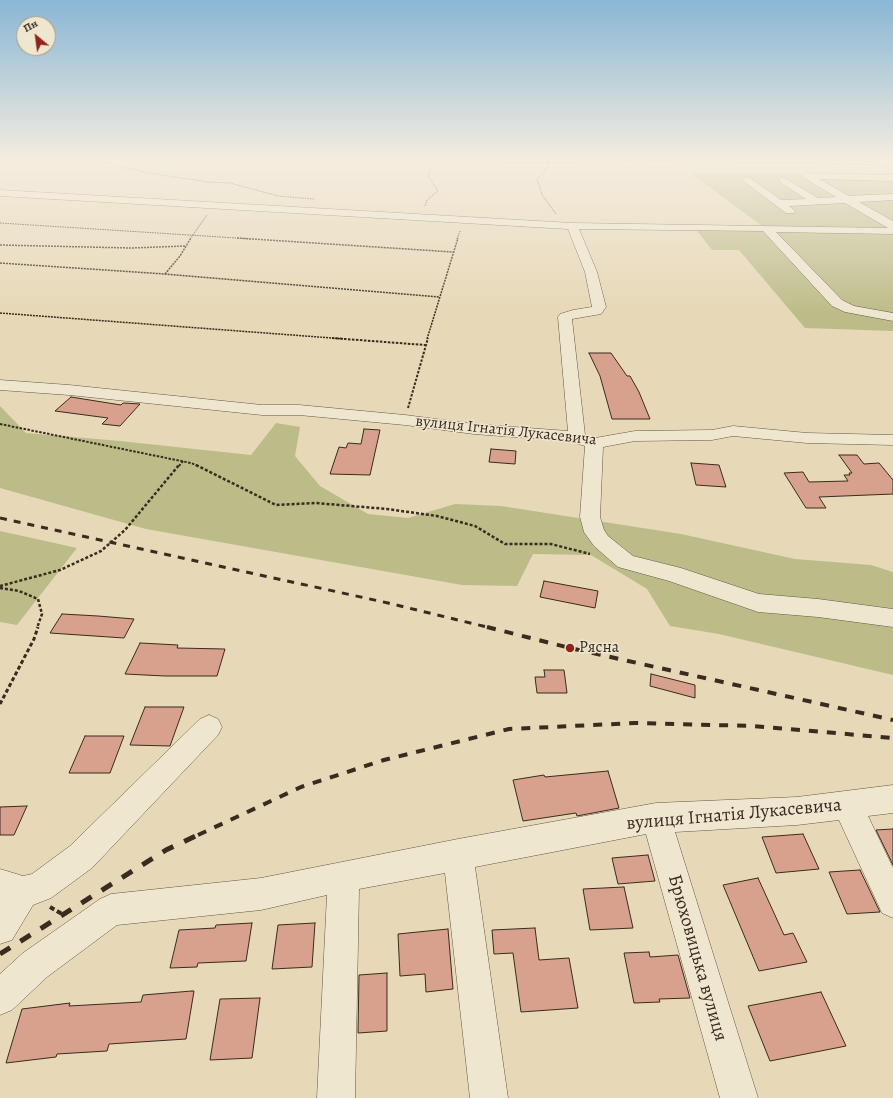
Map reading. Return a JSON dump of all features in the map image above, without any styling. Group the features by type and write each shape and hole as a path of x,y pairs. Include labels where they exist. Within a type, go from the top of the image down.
{"street":[{"path":"320,211 567,225 893,231"},
{"path":"791,211 815,229"},
{"path":"869,211 893,226"},
{"path":"849,221 863,230"},
{"path":"567,225 591,272 599,307 596,311 578,312 565,317 586,440 590,517 594,532 601,541 626,562 673,574 758,603 818,608 893,618"},
{"path":"766,228 837,303 850,309 893,317"},
{"name":"вулиця Ігнатія Лукасевича","path":"0,385 69,390 262,410 299,410 405,420 474,429 570,436 586,440 635,436 712,435 733,431 807,438 893,440"},
{"path":"0,928 11,889 40,887 81,857 209,727"},
{"name":"вулиця Ігнатія Лукасевича","path":"0,998 35,965 111,910 261,894 458,854 656,818 797,811 893,799"},
{"path":"847,805 893,902"},
{"name":"Брюховицька вулиця","path":"656,818 739,1098"},
{"path":"458,854 489,1098"},
{"path":"336,1098 344,876"}],"path":[{"path":"165,274 180,256 185,246 210,211"},
{"path":"416,217 422,211"},
{"path":"556,211 567,225"},
{"path":"405,420 439,297 464,219"},
{"path":"0,223 453,252"},
{"path":"0,245 131,248 185,246"},
{"path":"0,263 165,274 439,297"},
{"path":"0,313 425,345"},
{"path":"0,424 192,463 276,505 316,503 387,509 438,516 475,526 505,544 551,544 626,562"},
{"path":"0,587 60,570 101,551 125,530 183,461"},
{"path":"0,587 19,591 38,598 42,614 34,639 0,704"}],"green space":[{"path":"742,211 893,211 893,331 805,328 739,250 712,250 694,227 764,228"},
{"path":"0,406 26,433 251,455 276,423 300,427 295,456 320,486 368,514 408,518 455,504 501,506 681,534 795,559 871,565 893,572 893,675 719,634 670,626 647,589 591,555 533,554 517,586 462,585 146,529 0,488"},
{"path":"0,531 77,548 17,625 0,622"}],"building":[{"path":"589,353 611,353 627,376 630,376 639,392 650,419 612,419 600,376"},
{"path":"71,397 121,405 123,403 140,404 120,426 102,424 108,418 55,411"},
{"path":"364,429 380,430 370,475 330,474 339,447 346,448 348,443 361,444"},
{"path":"491,449 516,451 515,464 489,462"},
{"path":"839,455 857,455 864,464 879,463 893,480 893,494 819,497 826,508 806,508 784,473 803,472 809,482 848,481 844,475 850,475 849,473 852,473"},
{"path":"691,463 719,465 726,487 696,485"},
{"path":"544,581 598,591 595,608 540,597"},
{"path":"62,614 134,619 124,638 50,633"},
{"path":"140,643 178,645 177,648 225,649 217,676 125,674"},
{"name":"Рясна","path":"544,670 564,670 567,693 537,693 535,677 545,677"},
{"path":"651,674 695,685 695,698 650,686"},
{"path":"145,707 184,707 170,746 130,745"},
{"path":"85,736 124,736 110,773 69,773"},
{"path":"608,771 619,808 577,816 576,813 523,821 513,780 544,775 545,777"},
{"path":"27,806 14,835 0,835 0,807"},
{"path":"893,829 893,865 876,830"},
{"path":"803,834 819,869 776,873 762,837"},
{"path":"648,855 655,881 618,884 612,858"},
{"path":"860,870 880,912 847,914 829,872"},
{"path":"758,878 784,935 793,933 807,962 759,971 723,885"},
{"path":"624,887 633,928 590,930 583,889"},
{"path":"252,923 246,961 198,963 197,967 170,968 179,930 215,928 216,925"},
{"path":"315,923 312,967 272,969 278,925"},
{"path":"535,928 539,960 569,958 578,1008 521,1012 513,953 494,954 492,930"},
{"path":"448,929 453,989 426,992 425,974 400,976 398,934"},
{"path":"649,952 650,957 678,955 690,998 659,999 660,1002 634,1003 624,953"},
{"path":"387,973 387,1031 358,1033 359,975"},
{"path":"194,991 186,1039 109,1044 107,1051 57,1054 56,1057 6,1063 22,1009 70,1003 69,1006 141,1002 143,995"},
{"path":"821,992 846,1046 770,1061 748,1006"},
{"path":"260,998 252,1058 210,1060 220,999"}],"railway":[{"path":"0,518 388,603 490,628"},
{"path":"490,628 570,648 893,720"},
{"path":"198,835 301,787 384,760 509,729 635,723 753,726 893,738"},
{"path":"0,954 166,850 200,834"}],"place":[{"name":"Рясна","path":"570,648"}]}
